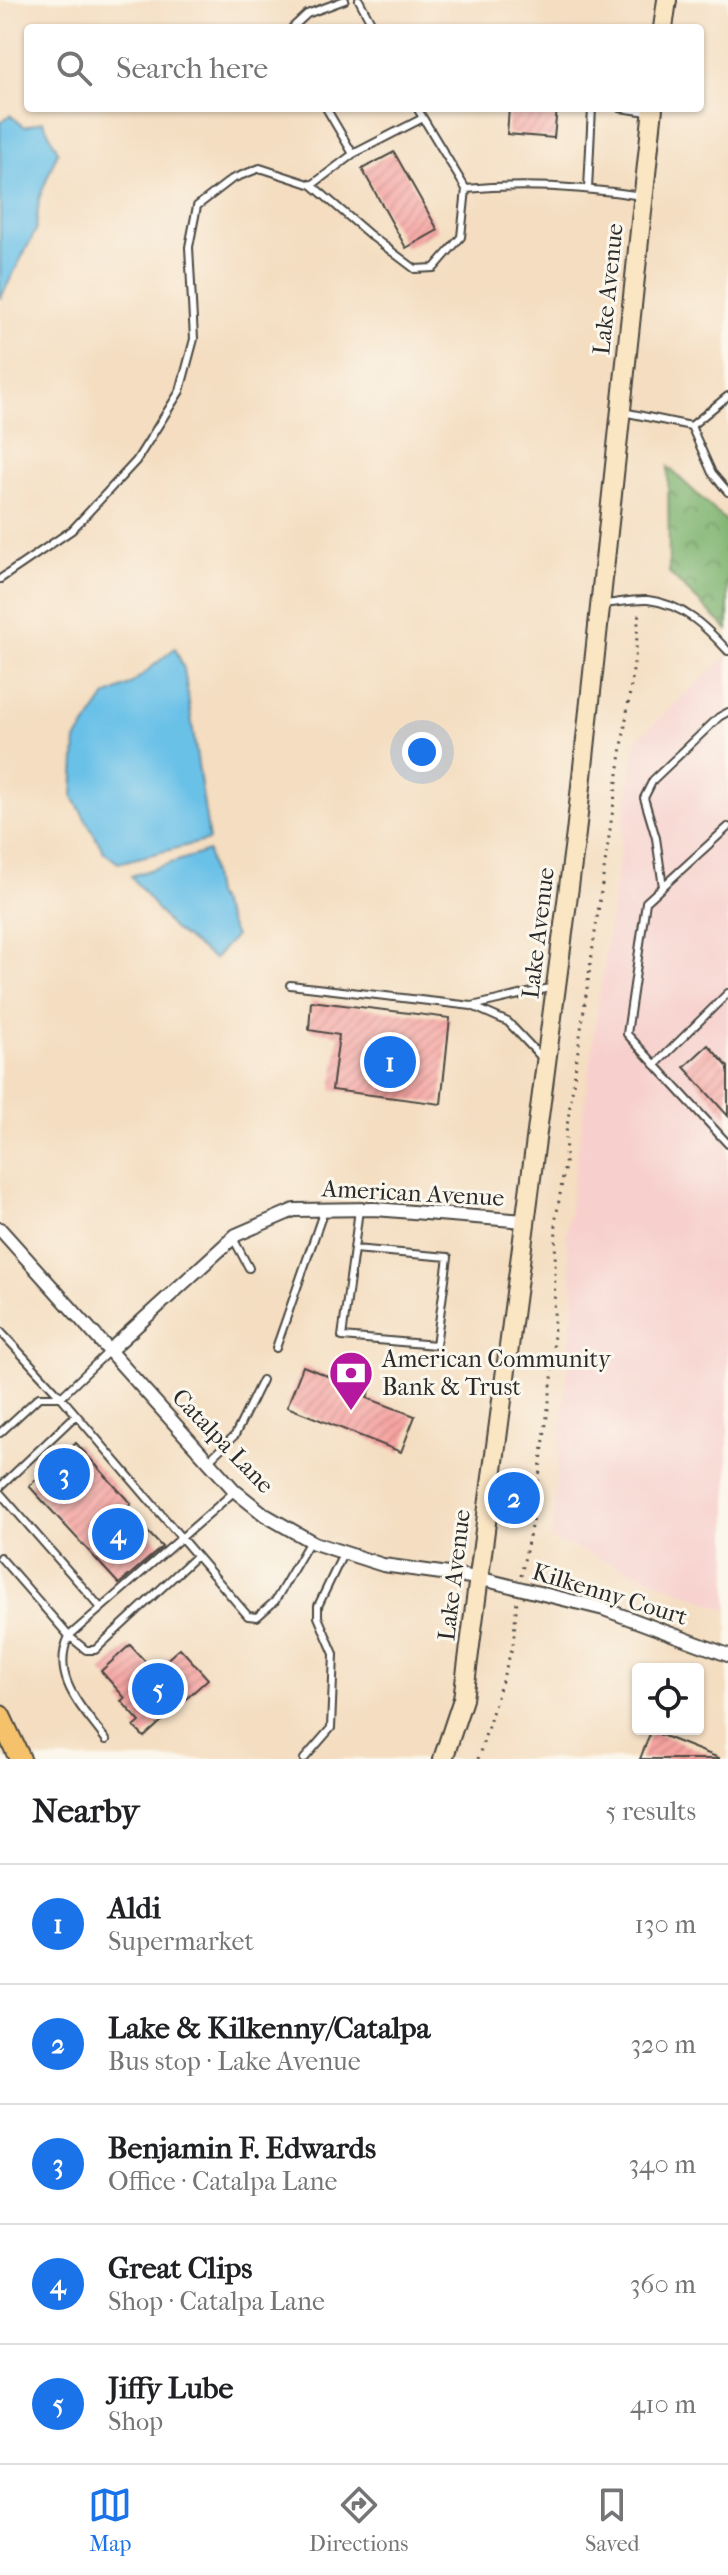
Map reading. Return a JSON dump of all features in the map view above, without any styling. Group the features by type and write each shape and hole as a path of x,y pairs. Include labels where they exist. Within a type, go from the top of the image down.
{"main road":[{"path":"0,1716 20,1759"}],"street":[{"path":"664,24 667,0"},
{"name":"Lake Avenue","path":"443,1759 463,1699 576,833 653,112"},
{"name":"American Avenue","path":"109,1351 233,1238 294,1210 359,1209 525,1221"},
{"name":"Catalpa Lane","path":"0,1229 235,1491 265,1515 311,1540 383,1565 478,1578"},
{"name":"Kilkenny Court","path":"478,1578 604,1609 728,1655"}],"lane":[{"path":"296,24 307,14 345,0"},
{"path":"359,0 372,24"},
{"path":"328,112 353,154"},
{"path":"0,579 72,530 136,461 180,391 194,339 189,247 197,206 232,179 260,168 312,185 415,269 434,268 461,237 466,189 419,112"},
{"path":"588,189 592,112"},
{"path":"312,185 353,154 423,118"},
{"path":"466,189 503,185 588,189 642,196"},
{"path":"691,426 728,396"},
{"path":"620,411 691,426"},
{"path":"691,426 712,473 728,492"},
{"path":"600,604 648,600 676,608 702,622 728,651"},
{"path":"663,887 656,838 644,798 653,780 728,712"},
{"path":"728,827 646,902 627,1034 728,1144"},
{"path":"290,985 472,1006 508,1022 546,1062"},
{"path":"472,1006 556,986"},
{"path":"655,1065 728,993"},
{"path":"354,1249 448,1257 436,1345 342,1337 359,1209"},
{"path":"276,1348 324,1210"},
{"path":"233,1238 249,1268"},
{"path":"0,1331 61,1397 248,1616 257,1617 275,1601 311,1540"},
{"path":"0,1433 39,1397 61,1397 109,1351"},
{"path":"208,1461 235,1435 262,1380"},
{"path":"0,1487 76,1415"},
{"path":"106,1740 69,1688 63,1674 63,1648 69,1636 235,1491"},
{"path":"0,1493 101,1608"},
{"path":"304,1759 331,1728 334,1654 318,1617 318,1606 344,1552"},
{"path":"0,1557 69,1636 86,1650 95,1650 195,1557"}],"path":[{"path":"478,1759 513,1645 518,1588 535,1507 553,1371 556,1218 565,1165 571,1094 636,650 639,601"}],"shaded area":[{"path":"728,655 728,1610 551,1539 574,1297 566,1236 635,741"}],"green space":[{"path":"668,467 728,523 728,630 669,573"}],"water":[{"path":"10,115 25,127 43,121 58,151 39,199 36,230 0,299 0,123"},
{"path":"175,648 184,669 209,840 118,863 104,852 73,797 76,740 106,696 130,685"},
{"path":"208,851 215,894 235,936 214,959 172,928 131,876"}],"building":[{"path":"509,112 557,112 554,138 507,134"},
{"path":"394,152 438,230 406,248 362,169"},
{"path":"311,1001 450,1018 441,1104 332,1090 339,1035 309,1030"},
{"path":"708,1045 728,1067 728,1116 684,1067"},
{"name":"American Community Bank & Trust","path":"303,1366 332,1378 336,1368 373,1383 367,1398 415,1416 401,1452 287,1407"},
{"path":"76,1443 131,1504 122,1512 140,1532 144,1528 162,1547 119,1584 29,1486"},
{"path":"130,1645 154,1671 180,1648 208,1679 144,1737 134,1727 140,1722 121,1701 125,1698 101,1671"},
{"path":"649,1735 661,1735 719,1758 719,1759 640,1759"}],"place":[{"name":"Aldi","path":"390,1062"},
{"name":"American Community Bank & Trust","path":"351,1412"},
{"name":"Benjamin F. Edwards","path":"64,1474"},
{"name":"Lake & Kilkenny/Catalpa","path":"514,1498"},
{"name":"Great Clips","path":"118,1534"},
{"name":"Jiffy Lube","path":"158,1689"}]}
